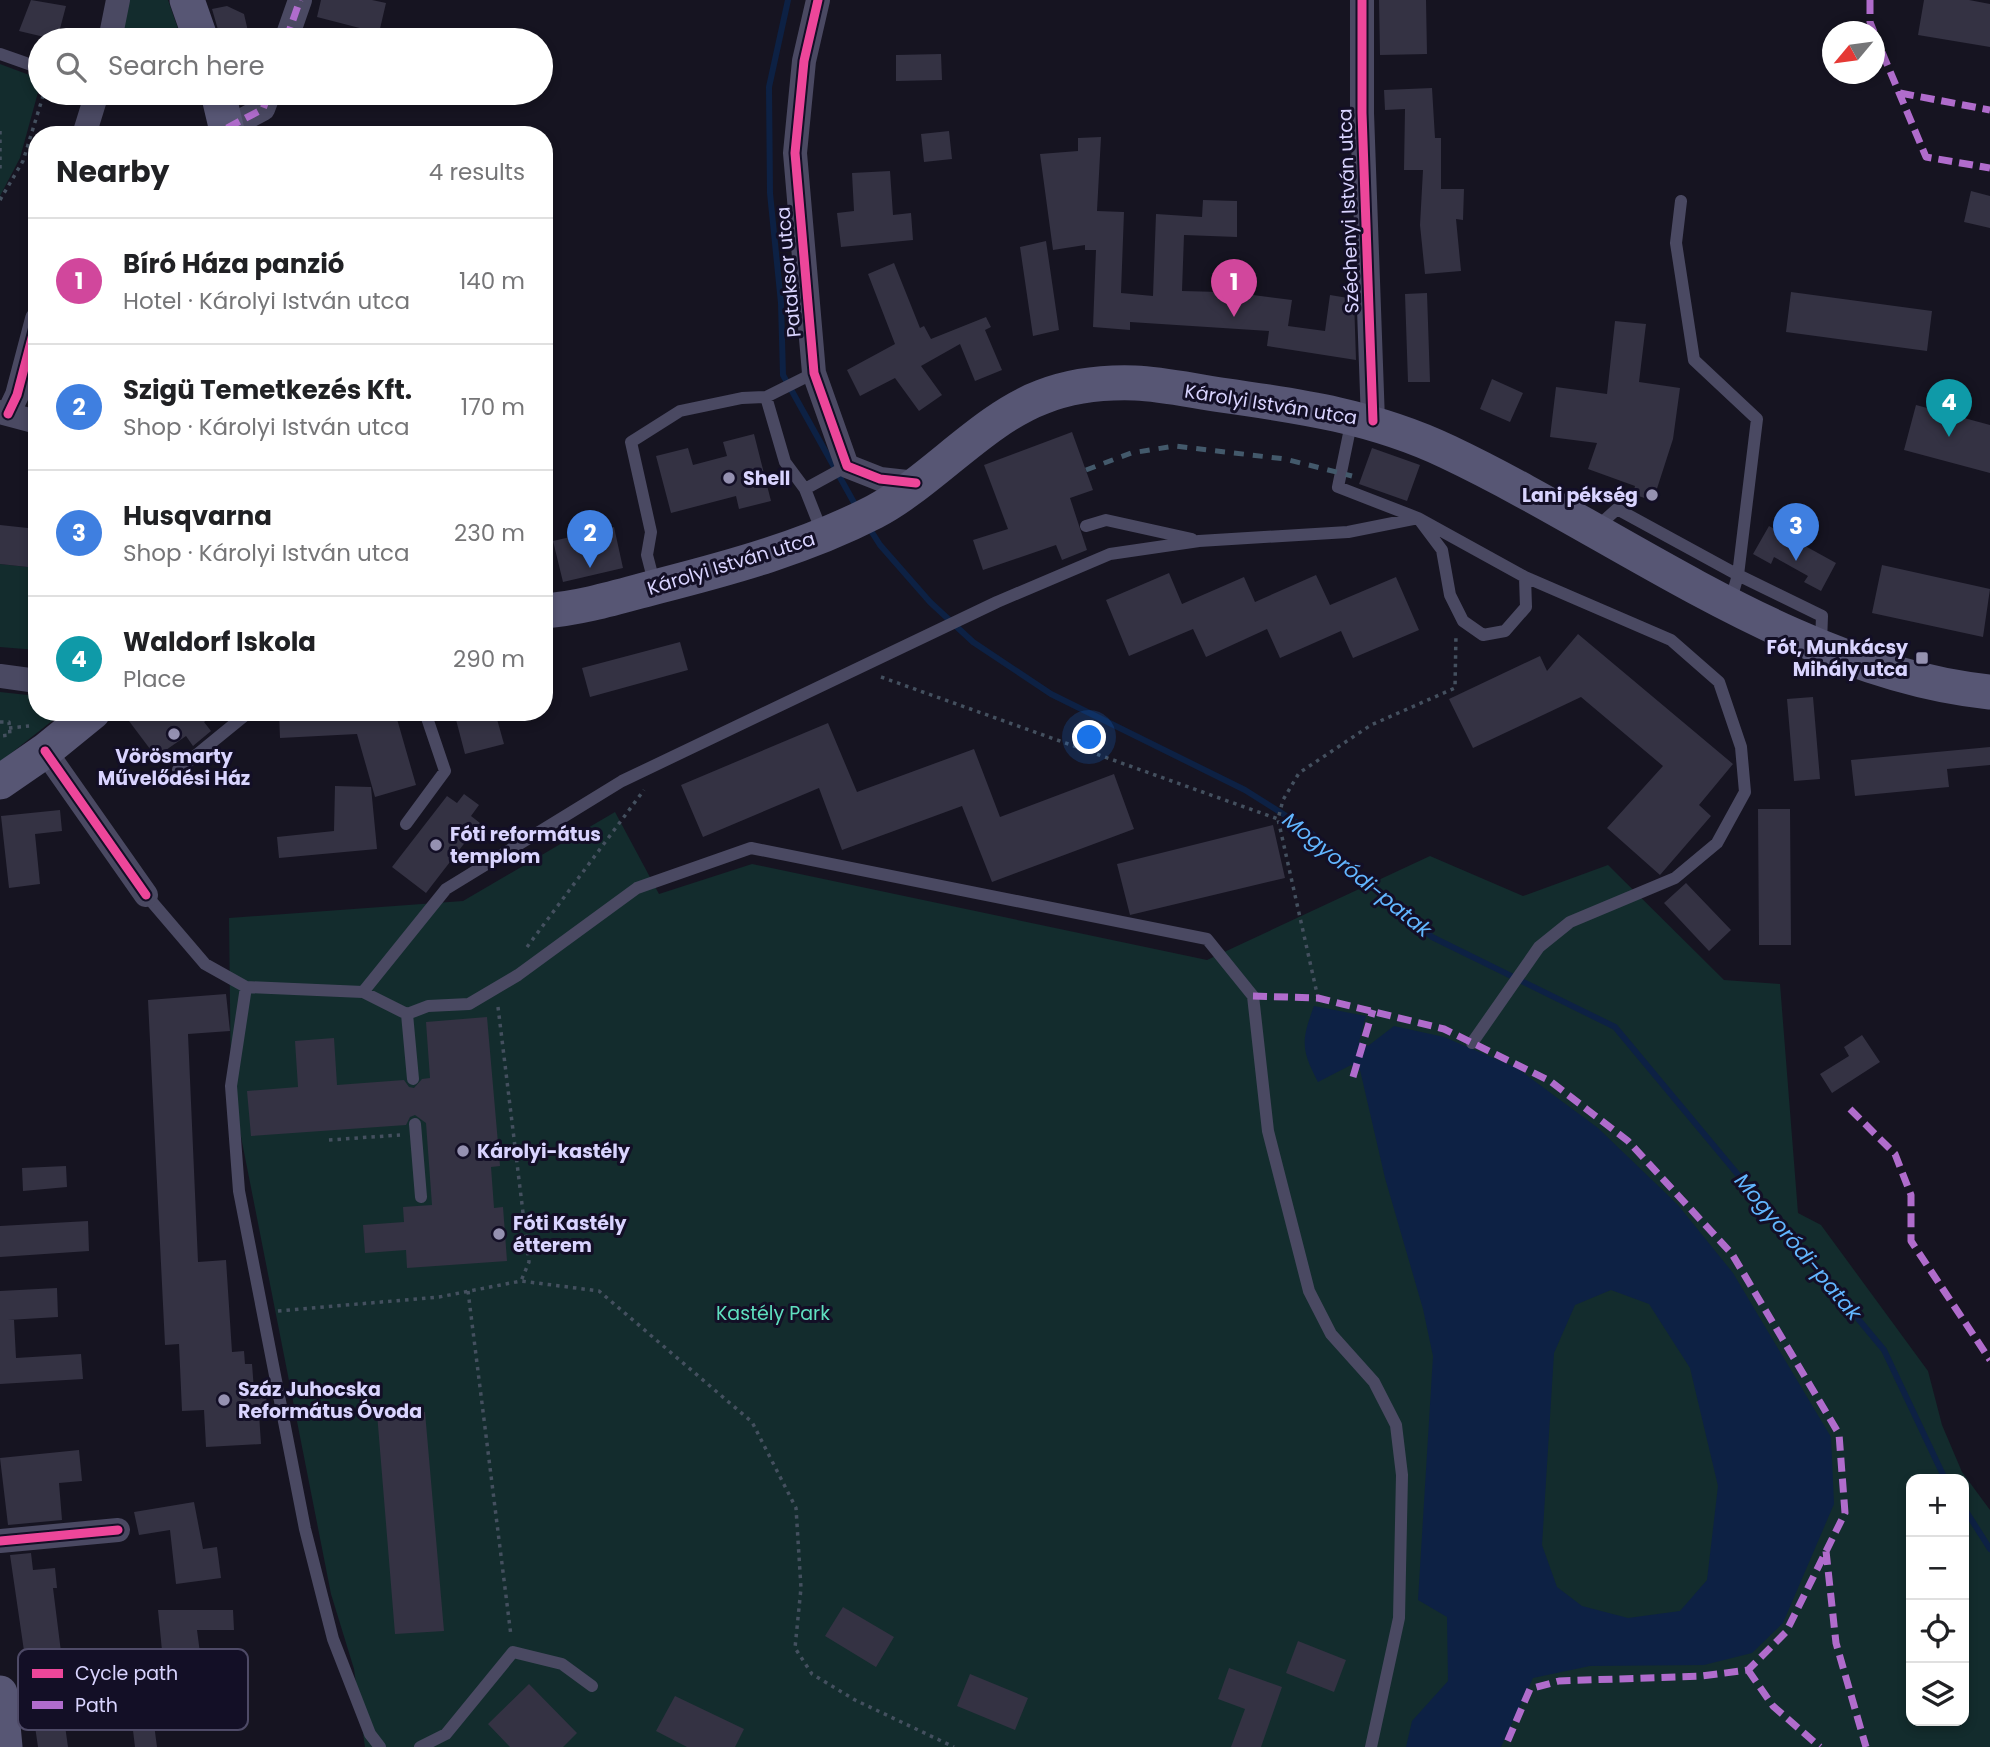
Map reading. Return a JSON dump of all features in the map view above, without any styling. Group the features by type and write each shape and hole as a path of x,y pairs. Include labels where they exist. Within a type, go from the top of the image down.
{"main road":[{"path":"187,0 197,28"},
{"path":"221,105 227,126"},
{"name":"Károlyi István utca","path":"553,611 656,587 731,566 849,523 916,483 1024,406 1041,397 1091,386 1138,383 1363,419 1447,451 1594,529 1700,571 1734,589 1821,647 1882,668 1951,686 1990,692"},
{"path":"0,782 82,721"},
{"path":"0,1693 5,1747"}],"street":[{"path":"112,28 118,0"},
{"path":"290,28 300,0"},
{"name":"Pataksor utca","path":"818,0 804,61 795,153 808,376 844,467"},
{"name":"Széchenyi István utca","path":"1362,0 1363,419"},
{"path":"87,126 93,105"},
{"path":"236,126 263,109 264,105"},
{"path":"28,354 17,395 4,413 28,420"},
{"path":"844,467 880,479 916,483"},
{"path":"0,676 28,680"},
{"path":"45,751 146,895"},
{"path":"0,1541 118,1530"}],"lane":[{"path":"0,54 28,64"},
{"path":"1681,201 1676,243 1694,360 1756,419 1734,589"},
{"path":"656,587 647,555 651,532 631,442 680,411 771,394 808,376"},
{"path":"771,394 785,461 806,489 849,523"},
{"path":"1363,419 1338,487 1418,518 1525,577 1671,640 1719,682 1741,747 1745,792 1717,843 1675,878 1570,922 1539,947 1472,1043"},
{"path":"806,489 844,467"},
{"path":"363,992 446,889 622,781 938,629 1110,555 1199,541 1348,532 1418,518"},
{"path":"1418,518 1442,550 1450,595 1463,621 1483,635 1505,631 1526,607 1525,577"},
{"path":"1086,526 1106,520 1199,541"},
{"path":"178,770 237,721"},
{"path":"406,824 445,771 428,721"},
{"path":"146,895 205,964 246,987 363,992 407,1014 428,1006 469,1004 637,888 751,848 1207,939 1253,996 1268,1131 1309,1291 1331,1334 1374,1382 1396,1424 1402,1475 1399,1618 1371,1747"},
{"path":"246,987 231,1086 239,1191 265,1312 305,1529 333,1639 374,1747"},
{"path":"407,1014 413,1079"},
{"path":"416,1129 421,1197"},
{"path":"420,1747 446,1734 513,1652 562,1664 592,1686"},
{"path":"370,1734 380,1747"}],"path":[{"path":"34,126 40,105"},
{"path":"0,131 0,171"},
{"path":"0,200 23,161 28,145"},
{"path":"1318,998 1278,819 1283,800 1298,773 1371,725 1455,688 1456,607"},
{"path":"857,668 1278,819"},
{"path":"0,722 9,722 10,735 0,736"},
{"path":"520,956 666,760"},
{"path":"495,988 529,1262 521,1281"},
{"path":"329,1140 416,1129"},
{"path":"265,1312 439,1297 521,1281 599,1291 752,1422 796,1508 800,1588 795,1648 812,1674 855,1700 954,1747"},
{"path":"468,1291 513,1652"}],"green space":[{"path":"129,0 168,0 178,28 123,28"},
{"path":"0,64 28,74 28,105 35,105 20,158 0,196"},
{"path":"0,564 28,567 28,649 0,647"},
{"path":"0,692 28,695 28,721 52,721 0,762"},
{"name":"Kastély Park","path":"615,812 659,894 752,864 1207,960 1430,856 1523,896 1608,865 1724,980 1780,984 1798,1213 1821,1225 1928,1371 1942,1425 1963,1474 1906,1474 1906,1726 1969,1726 1969,1482 1990,1510 1990,1747 365,1747 354,1669 331,1594 231,1086 229,918 463,901"}],"water":[{"path":"1314,1006 1366,1016 1359,1042 1368,1046 1394,1026 1444,1037 1517,1068 1598,1128 1678,1205 1733,1273 1831,1437 1834,1504 1783,1623 1752,1653 1704,1665 1590,1666 1533,1678 1501,1747 1406,1747 1412,1721 1448,1681 1447,1617 1418,1600 1433,1356 1423,1309 1385,1178 1360,1070 1351,1065 1318,1082 1308,1061 1305,1045","holes":["1611,1290 1649,1304 1690,1368 1718,1486 1707,1580 1680,1611 1628,1618 1582,1606 1557,1587 1542,1545 1554,1353 1575,1305"]}],"building":[{"path":"31,0 66,6 60,28 28,28 28,33 19,31"},
{"path":"321,0 372,0 386,3 380,28 360,28 317,17"},
{"path":"1379,0 1426,0 1427,54 1380,55"},
{"path":"1924,0 1969,0 1990,4 1990,47 1918,35"},
{"path":"227,6 244,14 247,28 218,28 212,9"},
{"path":"941,54 942,80 896,81 896,55"},
{"path":"1432,88 1435,138 1441,138 1441,189 1464,189 1463,220 1456,219 1461,271 1425,274 1420,225 1423,170 1404,170 1405,109 1385,110 1384,90"},
{"path":"949,131 952,159 924,162 921,134"},
{"path":"1101,137 1097,211 1124,212 1121,293 1153,296 1156,214 1202,217 1203,200 1237,201 1237,237 1184,235 1182,291 1220,292 1221,283 1254,285 1253,295 1292,300 1288,326 1325,331 1330,295 1354,299 1356,360 1267,346 1269,331 1130,322 1130,330 1093,327 1096,250 1085,250 1085,245 1053,250 1040,154 1078,151 1078,138"},
{"path":"890,171 893,215 911,213 913,240 841,247 837,213 854,211 852,173"},
{"path":"1971,191 1990,196 1990,228 1964,222"},
{"path":"1046,241 1059,330 1033,336 1020,247"},
{"path":"894,263 920,328 924,326 931,339 986,317 991,327 985,330 1002,370 975,381 960,344 921,366 942,395 919,411 895,378 860,396 847,370 895,344 868,274"},
{"path":"1791,292 1932,311 1927,351 1786,332"},
{"path":"1427,293 1430,382 1408,382 1405,294"},
{"path":"1615,321 1646,324 1639,382 1680,388 1673,439 1653,501 1633,494 1635,486 1588,469 1597,443 1550,437 1556,387 1607,394"},
{"path":"1492,379 1523,393 1510,422 1480,409"},
{"path":"1916,405 1990,425 1990,473 1904,450"},
{"path":"1072,432 1093,490 1070,498 1087,550 1062,560 1056,545 983,570 973,540 1008,529 984,465"},
{"path":"754,434 771,501 739,509 736,496 671,513 656,456 688,448 693,465 727,456 723,442"},
{"path":"1372,448 1420,465 1407,501 1359,484"},
{"path":"0,525 28,528 28,567 0,564"},
{"path":"1769,526 1836,563 1821,591 1804,582 1808,576 1774,557 1771,564 1753,554"},
{"path":"614,527 623,568 563,582 553,541"},
{"path":"1882,565 1990,589 1983,637 1872,613"},
{"path":"1169,573 1182,604 1244,577 1255,602 1316,575 1330,605 1396,577 1419,630 1353,658 1341,631 1280,658 1267,629 1206,657 1193,629 1129,656 1106,600"},
{"path":"1578,634 1733,764 1699,805 1711,816 1660,875 1607,828 1663,766 1581,697 1473,748 1449,699 1540,656 1547,671"},
{"path":"680,642 688,670 590,697 582,668"},
{"path":"1813,697 1820,779 1794,781 1787,699"},
{"name":"Vörösmarty Művelődési Ház","path":"129,721 205,721 211,731 193,746 186,736 156,757"},
{"path":"279,721 398,721 416,785 375,797 357,734 280,738"},
{"path":"456,721 498,721 504,744 465,754"},
{"path":"828,723 857,792 974,749 1000,817 1114,774 1134,829 992,882 962,806 842,850 819,788 703,837 681,785"},
{"path":"1990,747 1990,765 1947,769 1949,787 1855,796 1851,760"},
{"path":"335,786 371,787 377,849 279,858 277,837 334,831"},
{"name":"Fóti református templom","path":"464,794 479,805 471,816 480,823 426,893 392,867 447,796 457,803"},
{"path":"1758,809 1790,809 1791,945 1759,945"},
{"path":"60,810 62,831 35,834 40,884 9,888 1,816"},
{"path":"1273,825 1285,878 1130,915 1117,864"},
{"path":"1686,883 1731,930 1709,951 1664,903"},
{"path":"226,994 230,1031 188,1034 198,1262 226,1260 232,1352 244,1351 245,1364 252,1364 254,1390 266,1390 267,1414 259,1414 261,1444 206,1447 204,1410 182,1411 179,1344 165,1345 148,1000"},
{"name":"Károlyi-kastély","path":"487,1017 500,1166 491,1167 494,1208 503,1207 507,1261 407,1268 406,1250 365,1253 363,1225 404,1222 403,1207 432,1205 426,1123 415,1115 410,1117 406,1125 251,1136 247,1091 298,1087 295,1041 334,1038 337,1085 404,1080 409,1087 414,1088 422,1079 430,1078 426,1022"},
{"path":"1862,1035 1880,1062 1832,1093 1820,1074 1849,1056 1844,1047"},
{"path":"66,1166 67,1187 23,1191 22,1168"},
{"path":"88,1221 89,1251 0,1257 0,1226"},
{"path":"57,1288 58,1317 8,1320 14,1320 16,1358 81,1354 83,1379 0,1384 0,1291"},
{"path":"425,1412 444,1631 395,1634 377,1413"},
{"path":"79,1450 82,1481 59,1483 62,1520 8,1525 0,1458"},
{"path":"194,1502 203,1549 217,1547 221,1578 176,1584 170,1530 139,1535 134,1512"},
{"path":"31,1553 33,1570 55,1568 57,1588 53,1588 61,1649 24,1649 10,1555"},
{"path":"843,1607 894,1637 876,1667 825,1636"},
{"path":"158,1610 233,1610 234,1630 197,1630 199,1649 162,1649"},
{"path":"1298,1641 1346,1660 1334,1692 1286,1673"},
{"path":"1229,1668 1282,1687 1261,1747 1231,1747 1245,1709 1218,1699"},
{"path":"970,1674 1028,1698 1015,1730 957,1706"},
{"path":"529,1684 577,1733 563,1747 510,1747 488,1724"},
{"path":"675,1696 744,1729 735,1747 687,1747 656,1731"},
{"path":"36,1730 66,1730 68,1747 38,1747"},
{"path":"133,1730 155,1730 157,1747 135,1747"}],"waterway":[{"name":"Mogyoródi-patak","path":"788,0 769,87 770,193 781,303 783,375 857,508"},
{"name":"Mogyoródi-patak","path":"868,526 880,545 930,602 973,642 1051,694 1245,790 1304,827 1432,937 1615,1027 1884,1350 1943,1474"},
{"name":"Mogyoródi-patak","path":"1969,1516 1990,1549"}],"railway":[{"path":"1086,470 1131,453 1175,446 1285,459 1352,476"}],"marked path":[{"path":"290,28 300,0"},
{"path":"1870,0 1870,21"},
{"path":"1885,59 1926,157 1990,168"},
{"path":"1900,93 1990,110"},
{"path":"231,126 263,109 264,105"},
{"path":"1253,996 1318,998 1444,1029 1550,1081 1628,1141 1732,1254 1839,1434 1845,1513 1786,1632 1748,1670 1702,1676 1559,1681 1530,1689 1505,1747"},
{"path":"1353,1077 1373,1010"},
{"path":"1850,1109 1895,1154 1911,1195 1911,1241 1990,1360"},
{"path":"1826,1551 1836,1643 1866,1747"},
{"path":"1748,1670 1773,1706 1820,1747"}],"cycle path":[{"path":"818,0 804,61 795,153 814,373 847,466 880,479 916,483"},
{"path":"1362,0 1362,113 1373,421"},
{"path":"8,414 17,395 28,353"},
{"path":"45,751 146,895"},
{"path":"0,1541 118,1530"}],"place":[{"name":"Bíró Háza panzió","path":"1234,317"},
{"name":"Waldorf Iskola","path":"1949,437"},
{"name":"Shell","path":"729,478"},
{"name":"Lani pékség","path":"1652,495"},
{"name":"Husqvarna","path":"1796,561"},
{"name":"Szigü Temetkezés Kft.","path":"590,568"},
{"name":"Fót, Munkácsy Mihály utca","path":"1922,658"},
{"name":"Vörösmarty Művelődési Ház","path":"174,734"},
{"name":"Fóti református templom","path":"436,845"},
{"name":"Károlyi-kastély","path":"463,1151"},
{"name":"Fóti Kastély étterem","path":"499,1234"},
{"name":"Száz Juhocska Református Óvoda","path":"224,1400"}]}
